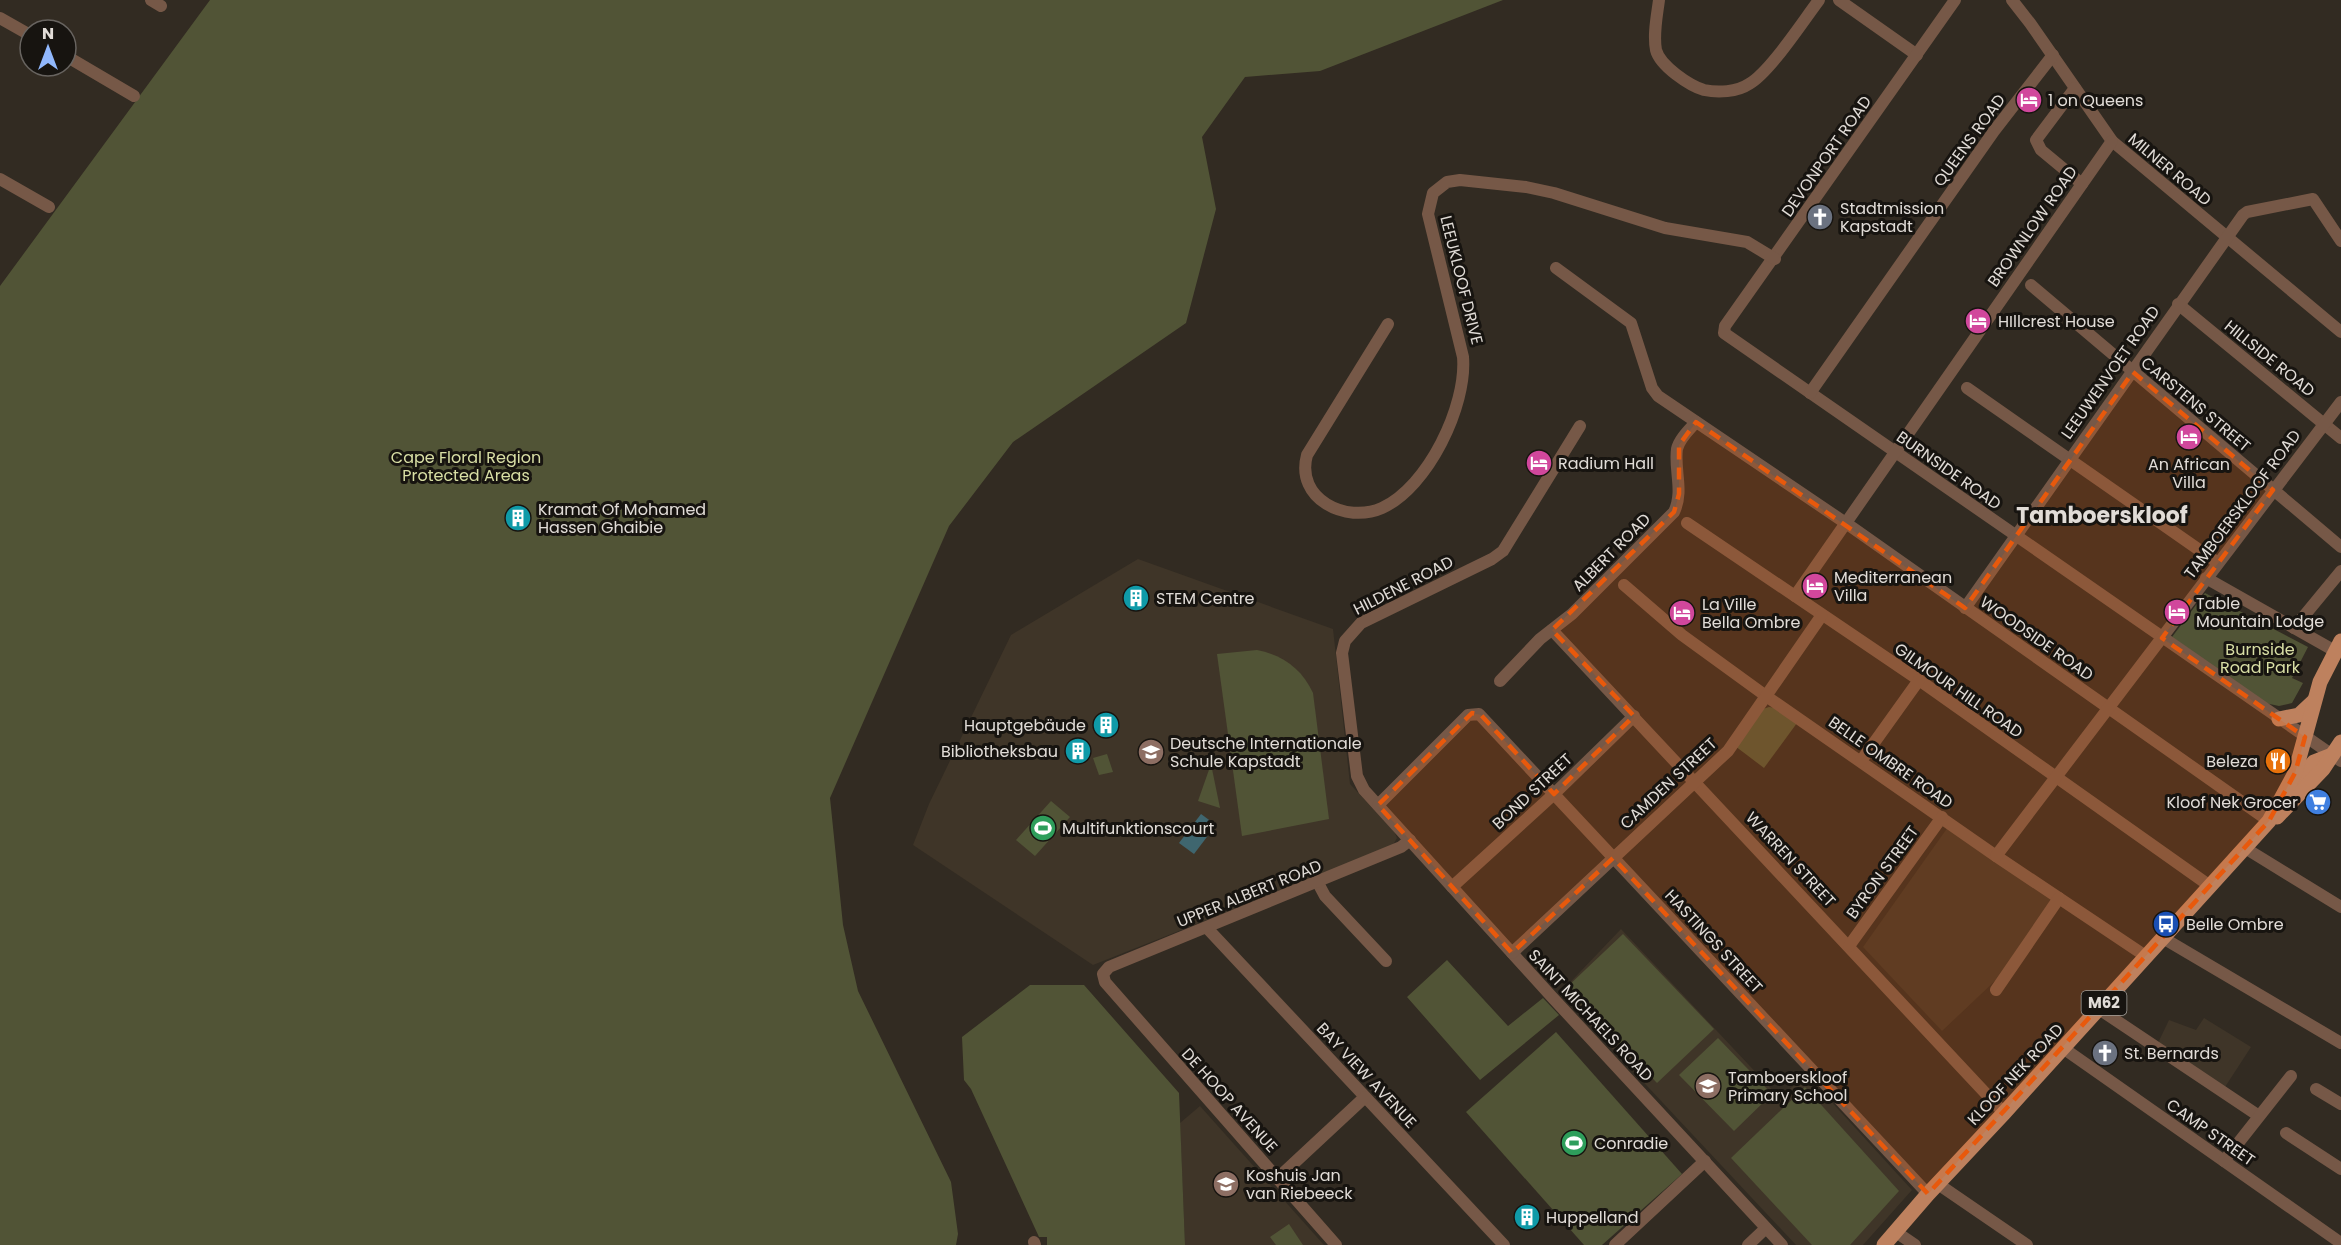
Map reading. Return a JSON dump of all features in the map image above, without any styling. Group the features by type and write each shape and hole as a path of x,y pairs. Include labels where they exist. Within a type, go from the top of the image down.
{"main road":[{"name":"M62","path":"2269,822 2299,764 2314,701 2338,646"},
{"path":"2279,719 2298,715 2314,701"},
{"name":"M62","path":"2269,822 2283,812 2338,752"},
{"path":"2286,790 2301,778 2314,762 2338,752"},
{"name":"KLOOF NEK ROAD","path":"1884,1245 2269,822"}],"street":[{"path":"1659,0 1655,34 1659,57 1672,71 1696,86 1715,91 1736,89 1754,81 1819,0"},
{"path":"1839,0 1917,55"},
{"name":"DEVONPORT ROAD","path":"1724,331 1955,0"},
{"name":"MILNER ROAD","path":"2012,0 2112,141 2341,332"},
{"path":"0,18 18,28"},
{"name":"QUEENS ROAD","path":"1810,393 1994,131 2053,55"},
{"path":"78,63 134,96"},
{"path":"2075,88 2036,140 2041,150 2082,184"},
{"name":"BROWNLOW ROAD","path":"1795,596 2112,141"},
{"path":"0,179 49,207"},
{"name":"LEEUKLOOF DRIVE","path":"1388,324 1305,461 1305,476 1312,493 1324,502 1351,512 1365,513 1383,508 1394,501 1420,476 1443,440 1456,408 1464,372 1463,357 1428,214 1433,192 1442,185 1460,180 1539,189 1665,228 1747,242 1775,259"},
{"name":"LEEUWENVOET ROAD","path":"1965,608 2133,372 2178,304 2226,237 2247,212 2313,200 2340,236"},
{"name":"WOODSIDE ROAD","path":"1556,268 1631,323 1653,391 2110,708 2269,822"},
{"name":"CARSTENS STREET","path":"2031,285 2341,547"},
{"name":"HILLSIDE ROAD","path":"2178,304 2341,438"},
{"name":"BURNSIDE ROAD","path":"1724,331 1726,335 2305,737"},
{"path":"1968,388 2218,563"},
{"name":"TAMBOERSKLOOF ROAD","path":"1996,856 2341,402"},
{"name":"ALBERT ROAD","path":"1500,681 1552,630 1572,614 1674,512 1679,494 1677,450 1696,422"},
{"name":"HILDENE ROAD","path":"1378,805 1364,790 1357,776 1342,653 1344,641 1361,623 1492,560 1503,551 1580,426"},
{"name":"GILMOUR HILL ROAD","path":"1687,523 1919,680 2210,886"},
{"path":"2294,628 2341,571"},
{"path":"2206,578 2294,628 2338,646"},
{"name":"BELLE OMBRE ROAD","path":"1624,585 1682,635 1766,696 1996,856 2147,957"},
{"name":"CAMDEN STREET","path":"1512,953 1728,751 1822,615"},
{"name":"WARREN STREET","path":"1552,630 1850,945 2004,1113"},
{"path":"1861,761 1919,680"},
{"name":"HASTINGS STREET","path":"1378,805 1468,715 1474,713 1481,716 1613,858 1933,1189 2026,1245"},
{"name":"BOND STREET","path":"1452,887 1554,794 1634,716"},
{"path":"2305,737 2338,752"},
{"name":"SAINT MICHAELS ROAD","path":"1378,805 1782,1245"},
{"name":"BYRON STREET","path":"1850,945 1942,817"},
{"name":"UPPER ALBERT ROAD","path":"1102,976 1109,967 1318,883 1401,847 1410,840"},
{"path":"2245,848 2341,907"},
{"path":"1318,883 1325,896 1386,962"},
{"path":"1996,990 2059,898"},
{"name":"BAY VIEW AVENUE","path":"1207,928 1504,1245"},
{"path":"2163,938 2341,1042"},
{"name":"DE HOOP AVENUE","path":"1102,976 1167,1055 1336,1245"},
{"path":"2099,1008 2259,1116"},
{"name":"CAMP STREET","path":"2063,1048 2341,1243"},
{"path":"2224,1161 2292,1076"},
{"path":"2316,1089 2341,1104"},
{"path":"1278,1178 1365,1097"},
{"path":"2286,1132 2341,1169"},
{"path":"1615,1245 1704,1161"},
{"path":"1748,1245 1766,1228"},
{"path":"1896,1232 1915,1245"}],"highlighted area":[{"path":"2133,372 2273,490 2162,638 2305,737 2295,773 2269,821 1928,1194 1613,858 1512,953 1378,805 1472,713 1481,715 1554,794 1634,716 1552,630 1674,512 1679,494 1679,445 1696,422 1965,608"}],"shaded area":[{"name":"Deutsche Internationale Schule Kapstadt","path":"1138,559 1333,629 1350,784 1394,831 1397,838 1388,848 1093,965 913,845 929,804 1011,635"},
{"path":"1948,827 2052,898 1997,979 1942,1031 1863,947"},
{"name":"Tamboerskloof Primary School","path":"1621,929 1780,1098 1806,1074 1912,1190 1863,1245 1796,1245 1560,993"},
{"path":"2204,1018 2251,1047 2225,1087 2158,1043 2169,1020 2196,1030"},
{"name":"Koshuis Jan van Riebeeck","path":"1200,1106 1324,1245 1185,1245 1180,1123"}],"green space":[{"name":"Cape Floral Region Protected Areas","path":"210,0 1503,0 1320,71 1245,77 1202,137 1216,209 1186,323 1013,442 949,526 830,798 843,925 858,991 951,1182 958,1234 956,1245 0,1245 0,286"},
{"name":"Burnside Road Park","path":"2205,593 2308,647 2292,678 2303,683 2292,703 2279,706 2265,703 2172,637"},
{"path":"1257,650 1275,655 1291,664 1309,684 1313,693 1329,819 1242,836 1217,654"},
{"path":"1776,708 1797,723 1764,768 1735,746 1763,709"},
{"path":"1107,754 1113,772 1099,775 1093,758"},
{"path":"1211,764 1220,808 1198,801"},
{"name":"Multifunktionscourt","path":"1051,801 1070,817 1035,856 1016,840"},
{"path":"1623,934 1714,1029 1657,1083 1566,988"},
{"path":"1447,960 1508,1026 1543,998 1559,1015 1480,1080 1407,997"},
{"path":"1030,985 1084,985 1179,1093 1185,1245 1047,1245 1047,1237 1039,1237 971,1089 964,1080 962,1037"},
{"name":"Conradie","path":"1556,1032 1682,1174 1602,1245 1584,1245 1466,1112"},
{"path":"1718,1038 1772,1094 1734,1131 1679,1075"},
{"path":"1805,1087 1899,1191 1850,1245 1812,1245 1731,1158"},
{"path":"1289,1224 1303,1245 1276,1245 1270,1237"}],"water":[{"path":"1201,814 1216,825 1194,854 1179,843"}],"place":[{"name":"1 on Queens","path":"2029,100"},
{"name":"Stadtmission Kapstadt","path":"1820,217"},
{"name":"HIllcrest House","path":"1978,321"},
{"name":"An African Villa","path":"2189,437"},
{"name":"Radium Hall","path":"1539,463"},
{"name":"Kramat Of Mohamed Hassen Ghaibie","path":"518,518"},
{"name":"Mediterranean Villa","path":"1815,586"},
{"name":"STEM Centre","path":"1136,598"},
{"name":"Table Mountain Lodge","path":"2177,612"},
{"name":"La Ville Bella Ombre","path":"1682,613"},
{"name":"Hauptgebäude","path":"1106,725"},
{"name":"Bibliotheksbau","path":"1078,751"},
{"name":"Deutsche Internationale Schule Kapstadt","path":"1151,752"},
{"name":"Beleza","path":"2278,761"},
{"name":"Kloof Nek Grocer","path":"2318,802"},
{"name":"Multifunktionscourt","path":"1043,828"},
{"name":"Belle Ombre","path":"2166,924"},
{"name":"St. Bernards","path":"2105,1053"},
{"name":"Tamboerskloof Primary School","path":"1708,1086"},
{"name":"Conradie","path":"1574,1143"},
{"name":"Koshuis Jan van Riebeeck","path":"1226,1184"},
{"name":"Huppelland","path":"1527,1217"}],"district":[{"name":"Tamboerskloof","path":"2102,515"}]}
